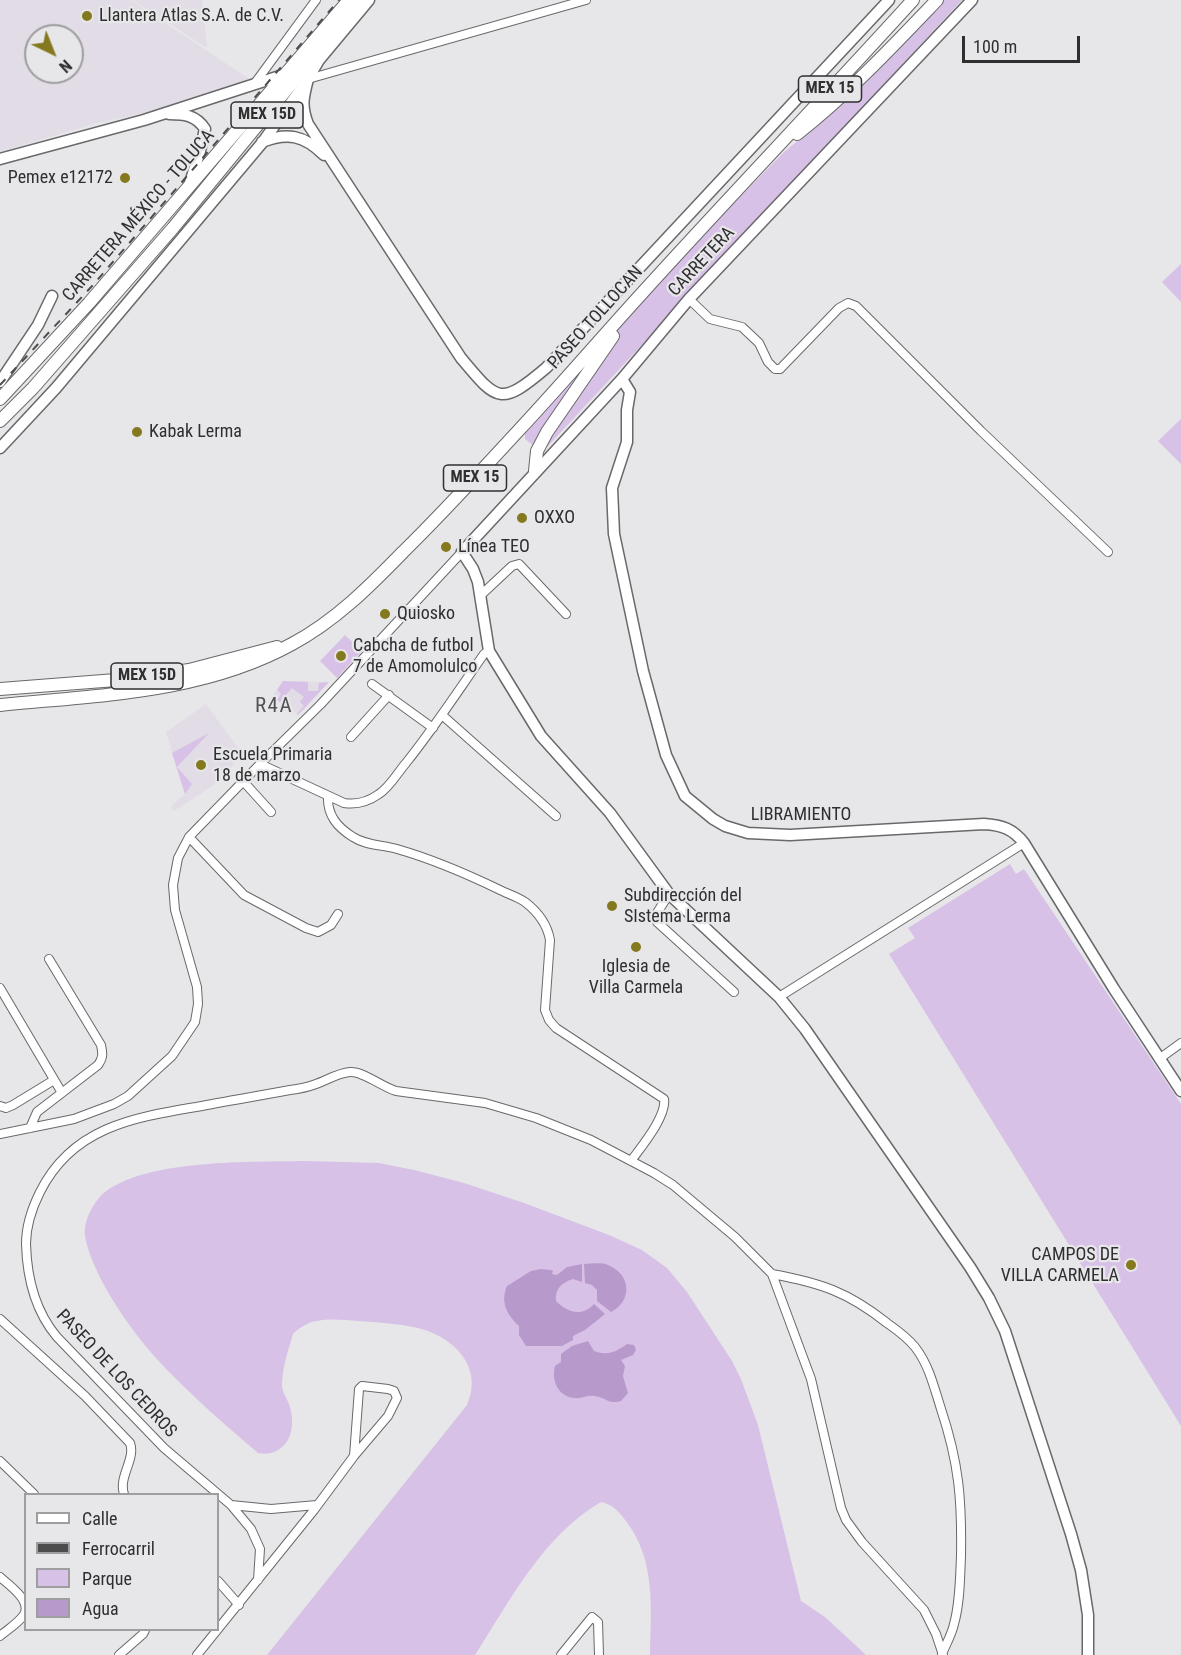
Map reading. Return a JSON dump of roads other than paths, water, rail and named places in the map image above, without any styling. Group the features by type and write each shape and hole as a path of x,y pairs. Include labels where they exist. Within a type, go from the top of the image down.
{"highway":[{"name":"CARRETERA MÉXICO - TOLUCA","path":"0,399 89,303 349,0"},
{"name":"MEX 15D","path":"0,421 33,388 173,228 360,0"},
{"name":"PASEO TOLLOCAN","path":"291,645 311,633 365,592 573,372 642,293 914,0"},
{"path":"772,153 830,108 937,0"},
{"path":"535,471 537,451 547,432 642,293"},
{"name":"MEX 15D","path":"0,689 116,680 189,670 260,650 291,645"},
{"name":"MEX 15","path":"0,705 169,686 234,669 265,658 291,645"}],"main road":[{"path":"0,448 56,388 262,142 308,79 319,60 369,0"},
{"path":"308,79 303,110 308,124 332,164 461,358 492,392 505,394 529,382 546,368 889,0"},
{"name":"CARRETERA","path":"462,552 622,379 689,299 972,0"},
{"path":"0,159 159,114 286,74"},
{"path":"159,114 190,115 205,129 188,189"},
{"path":"262,142 278,136 294,136 318,149 332,164"},
{"path":"0,382 38,325 52,296"},
{"name":"LIBRAMIENTO","path":"622,379 630,392 627,410 627,441 612,488 614,534 643,671 666,756 685,796 713,819 725,826 748,833 790,835 984,824 998,825 1011,830 1024,843 1181,1091"},
{"path":"462,552 474,569 481,595 489,651 541,736 610,813 669,894 779,997 805,1029 970,1268 1002,1323 1074,1543 1087,1602 1088,1655"}],"street":[{"path":"255,83 316,0"},
{"path":"308,79 585,0"},
{"path":"689,299 710,319 742,327 759,343 768,362 775,369 780,369 840,308 848,303 856,306 981,431 1108,552"},
{"path":"0,1134 92,1113 114,1104 128,1096 172,1056 195,1022 198,1004 196,987 175,909 173,885 178,858 189,837 320,705 462,552"},
{"path":"481,595 512,566 519,564 566,614"},
{"path":"260,764 328,796 353,804 381,793 433,728 484,654 489,651"},
{"path":"372,684 433,728"},
{"path":"351,738 389,695"},
{"path":"442,715 556,816"},
{"path":"243,781 271,812"},
{"path":"328,796 327,806 332,818 354,838 411,854 484,882 522,901 540,917 548,930 550,940 545,1003 549,1020 556,1028 664,1099 666,1106 631,1161"},
{"path":"189,837 244,895 306,928 318,932 331,925 338,914"},
{"path":"779,997 1024,843"},
{"path":"669,894 655,916 657,922 734,992"},
{"path":"30,1128 37,1112 98,1065 103,1053 101,1045 49,959"},
{"path":"0,988 62,1093"},
{"path":"1159,1059 1181,1043"},
{"name":"PASEO DE LOS CEDROS","path":"217,1493 164,1448 57,1337 39,1311 30,1283 26,1255 28,1222 38,1195 52,1171 71,1150 98,1132 143,1116 306,1087 340,1074 354,1072 385,1088 485,1103 536,1118 591,1140 654,1173 692,1200 735,1237 772,1274"},
{"path":"0,1106 6,1108 13,1105 54,1080"},
{"path":"772,1274 811,1379 841,1508 846,1520 862,1542 924,1610 943,1654"},
{"path":"772,1274 810,1281 839,1291 867,1307 915,1347 932,1377 949,1428 961,1491 958,1601 954,1624 943,1654"},
{"path":"0,1319 85,1396 126,1438 132,1450 122,1485 124,1493"},
{"path":"219,1629 388,1416 397,1398 394,1391 372,1386 362,1386 359,1389 354,1456"},
{"path":"0,1461 33,1493"},
{"name":"PASEO DE LOS CEDROS","path":"219,1495 251,1529 258,1542 260,1556 258,1580"},
{"path":"231,1505 271,1509 317,1505"},
{"path":"0,1577 21,1596 24,1606"},
{"path":"219,1582 239,1605"},
{"path":"0,1636 24,1615"},
{"path":"561,1655 591,1618 595,1619 599,1626 599,1655"},
{"path":"197,1655 217,1631"},
{"path":"119,1655 144,1632"}],"water":[{"path":"582,1264 582,1282 573,1279 565,1282 558,1290 556,1301 575,1312 585,1311 594,1304 605,1314 562,1346 526,1346 519,1335 519,1326 506,1308 504,1297 507,1286 531,1271 551,1270 552,1274 557,1275 567,1267"},
{"path":"584,1264 608,1265 616,1269 625,1281 626,1295 618,1307 611,1312 597,1301 597,1290 585,1283"},
{"path":"588,1341 594,1351 604,1353 615,1351 627,1344 634,1345 636,1350 633,1355 621,1360 625,1366 623,1376 628,1393 621,1401 613,1402 594,1396 569,1397 557,1387 554,1371 555,1366 561,1362 561,1354 572,1346"}],"railway":[{"path":"0,385 93,285 339,0"}],"place":[{"name":"Llantera Atlas S.A. de C.V.","path":"87,16"},
{"name":"Pemex e12172","path":"125,178"},
{"name":"Kabak Lerma","path":"137,432"},
{"name":"OXXO","path":"522,518"},
{"name":"Línea TEO","path":"446,547"},
{"name":"Quiosko","path":"385,614"},
{"name":"Cabcha de futbol 7 de Amomolulco","path":"341,656"},
{"name":"Escuela Primaria 18 de marzo","path":"201,765"},
{"name":"Subdirección del SIstema Lerma","path":"612,906"},
{"name":"Iglesia de Villa Carmela","path":"636,947"},
{"name":"CAMPOS DE VILLA CARMELA","path":"1131,1265"}],"district":[{"name":"R4A","path":"274,707"}]}
